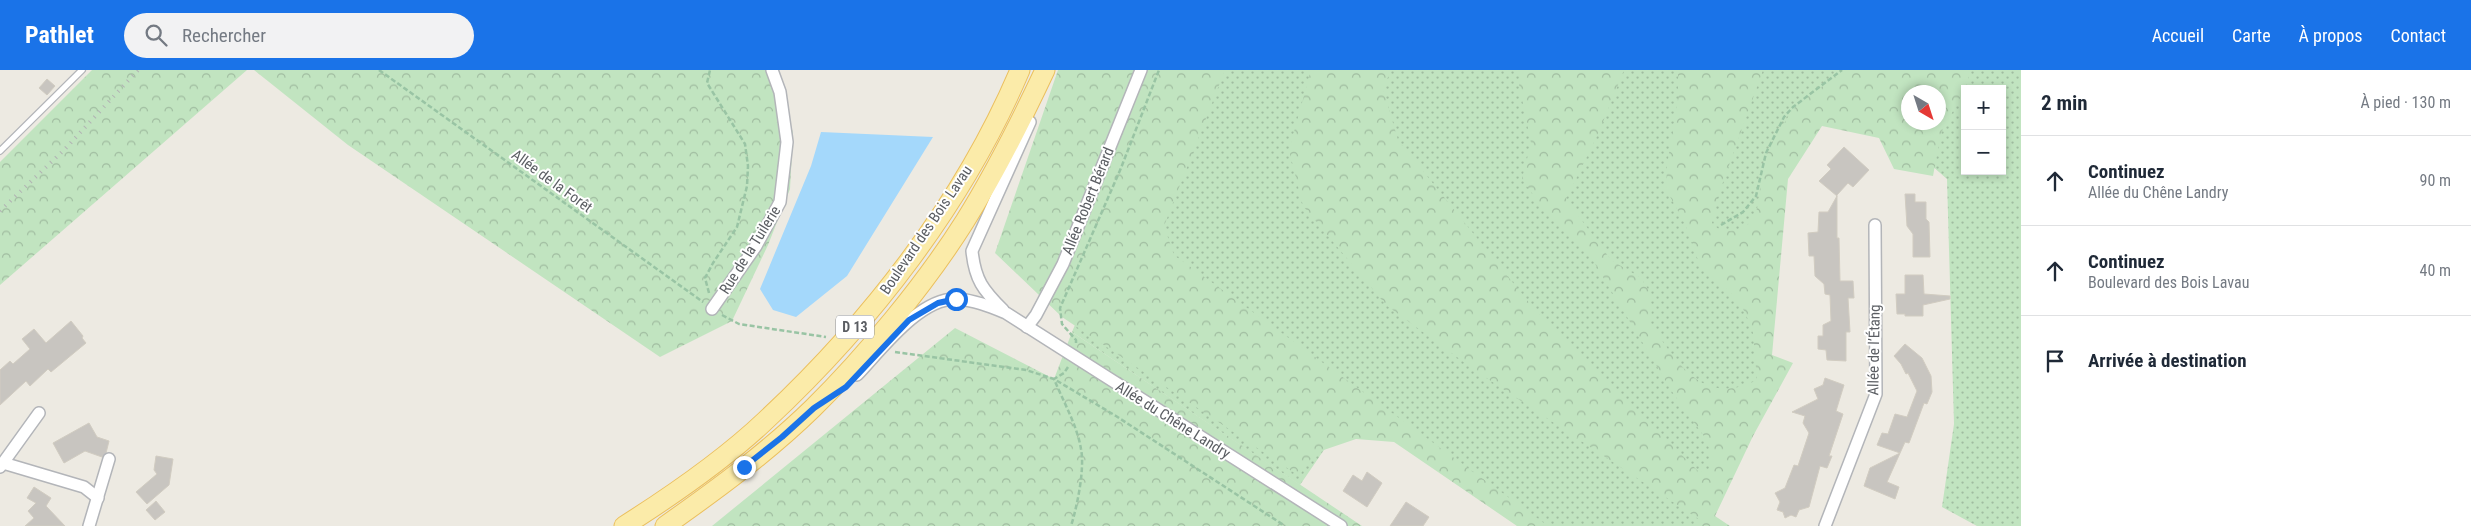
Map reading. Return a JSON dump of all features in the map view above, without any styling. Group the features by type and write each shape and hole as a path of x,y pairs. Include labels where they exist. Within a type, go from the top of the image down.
{"main road":[{"name":"Boulevard des Bois Lavau","path":"624,526 687,483 766,420 825,360 881,297 948,204 973,162 1020,70"},
{"name":"Boulevard des Bois Lavau","path":"665,526 782,437 814,408 876,339 965,221 1023,116 1045,70"}],"street":[{"name":"Rue de la Tuilerie","path":"712,309 756,246 780,202 787,142 780,92 772,70"},
{"name":"Allée du Chêne Landry","path":"1006,314 979,284 974,270 972,251 1048,83 1051,70"},
{"name":"Allée Robert Bérard","path":"1027,327 1036,315 1063,264 1141,70"},
{"name":"Allée de l’Étang","path":"1825,526 1876,394 1875,225"},
{"name":"Allée du Chêne Landry","path":"814,408 846,387 909,320 938,303 956,299 986,306 1006,314 1340,526"},
{"path":"39,413 2,465 84,487 98,498"},
{"path":"89,526 110,459"}],"lane":[{"path":"0,151 82,70"}],"path":[{"name":"Allée de la Forêt","path":"379,70 712,309 739,324 829,337"},
{"path":"710,70 707,83 745,144 748,166 747,186 737,227 712,262 705,278 712,309"},
{"path":"1054,379 1064,373 1074,357 1076,340 1062,324 1060,308 1121,168 1159,70"},
{"path":"1722,225 1752,204 1756,196 1766,154 1784,117 1793,107 1842,70"},
{"path":"889,351 1026,370 1054,379 1116,416 1285,526"},
{"path":"1054,379 1082,449 1081,472 1070,526"}],"green space":[{"path":"92,70 247,70 0,285 0,162"},
{"path":"254,70 774,70 793,133 790,189 768,245 732,321 660,357 348,145"},
{"path":"1058,70 1225,70 1164,226 1174,255 1548,526 1517,526 1394,442 1356,439 1315,453 1299,476 1062,317 995,253"},
{"path":"1181,70 2021,70 2021,526 1977,526 1942,507 1954,424 1947,179 1877,118 1852,103 1777,142 1763,367 1706,526 1538,526 1354,406 1300,485 1072,332"},
{"path":"1311,70 1391,70 1383,89 1398,140 1534,309 1699,472 1709,469 1712,457 1706,439 1673,393 1592,259 1545,212 1522,179 1531,143 1519,84 1519,70 1624,70 1598,134 1566,199 1611,260 1641,278 1649,291 1652,308 1650,323 1681,366 1706,385 1721,388 1738,387 1757,380 1753,333 1745,312 1733,295 1699,263 1685,224 1666,189 1667,166 1678,98 1678,70 1763,70 1717,199 1712,223 1720,230 1726,231 1746,226 1752,219 1759,201 1764,161 1769,149 1794,108 1843,70 1970,70 1967,85 1961,85 1961,96 1946,124 1946,85 1901,85 1901,130 1943,130 1933,176 1894,169 1879,138 1822,126 1788,179 1772,355 1793,363 1753,436 1715,516 1730,526 1699,526 1700,520 1476,371 1386,305 1303,206 1289,150"},
{"path":"955,328 1054,379 1072,332 1362,526 712,526"}],"water":[{"path":"821,132 933,137 847,276 796,317 773,310 760,289 811,166"}],"building":[{"path":"47,79 55,86 47,95 39,88"},
{"path":"1844,147 1869,170 1853,187 1848,183 1837,196 1819,181 1831,169 1827,165"},
{"path":"1905,194 1915,194 1915,202 1926,202 1926,219 1929,222 1930,257 1913,257 1913,234 1907,226"},
{"path":"1837,196 1840,281 1853,281 1854,298 1848,298 1850,332 1846,332 1846,361 1827,360 1826,350 1818,349 1818,336 1823,336 1823,325 1831,321 1830,295 1825,294 1824,284 1815,276 1814,256 1809,256 1808,233 1818,232 1819,212 1828,212"},
{"path":"1905,275 1923,275 1924,294 1950,296 1950,299 1923,305 1923,316 1897,314 1896,294 1905,294"},
{"path":"71,321 86,343 51,372 48,369 30,386 26,381 0,405 0,370 10,361 13,364 30,349 22,339 34,329 46,343"},
{"path":"1905,344 1922,358 1931,376 1932,392 1927,404 1924,403 1909,443 1905,442 1887,482 1899,487 1895,499 1864,486 1870,468 1900,453 1877,445 1882,433 1888,434 1895,414 1907,417 1917,391 1908,373 1906,374 1894,356"},
{"path":"1825,378 1844,385 1836,411 1843,414 1829,456 1832,456 1827,468 1820,466 1809,507 1799,510 1796,517 1791,515 1785,518 1783,512 1777,510 1780,502 1775,493 1785,488 1794,465 1798,466 1809,433 1803,423 1805,416 1792,412 1818,399 1814,389 1823,385"},
{"path":"89,423 97,437 109,441 106,453 102,457 85,451 64,463 53,443"},
{"path":"156,456 173,459 169,485 147,504 136,492 157,474 154,470"},
{"path":"1367,472 1382,483 1367,507 1343,491 1353,475 1362,481"},
{"path":"34,487 51,498 46,506 65,526 25,526 34,518 28,511 36,503 27,498"},
{"path":"156,501 165,512 155,520 146,510"},
{"path":"1406,502 1429,517 1423,526 1390,526"}],"railway":[{"path":"0,211 65,149 138,70"}],"route":[{"path":"744,467 782,437 814,408 846,387 909,320 938,303 956,299"}]}
